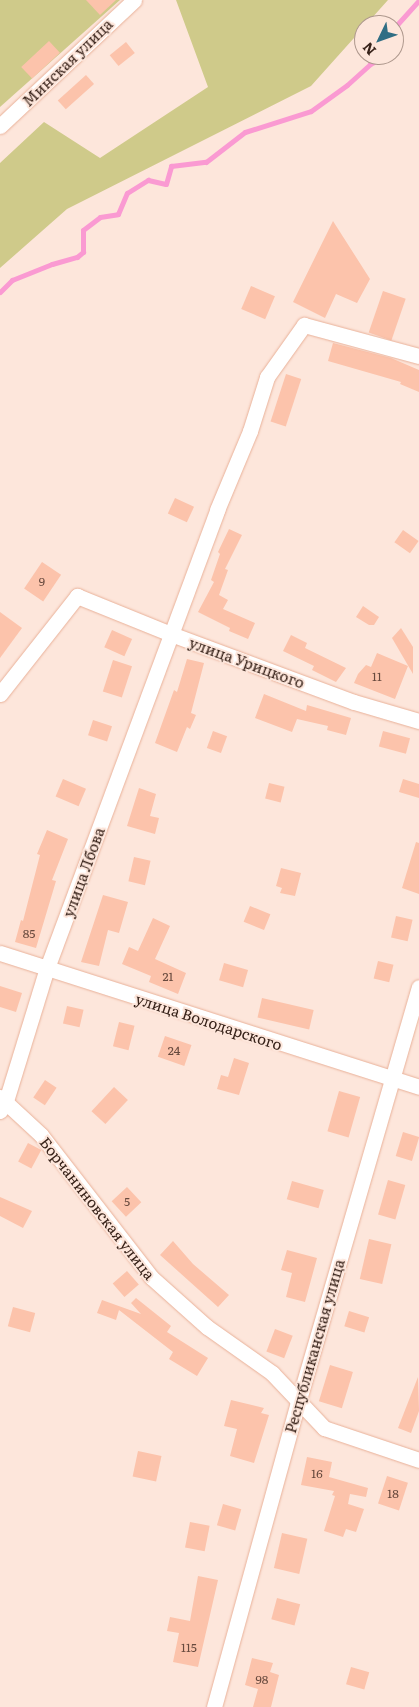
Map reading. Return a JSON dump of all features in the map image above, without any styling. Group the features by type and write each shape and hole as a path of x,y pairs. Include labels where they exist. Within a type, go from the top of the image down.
{"street":[{"name":"Минская улица","path":"0,126 134,0"},
{"name":"улица Лбова","path":"2,1103 47,968 217,510 250,431 267,377 304,325 419,356"},
{"name":"улица Урицкого","path":"0,694 77,596 171,634 354,702 419,721"},
{"name":"улица Володарского","path":"0,953 419,1087"},
{"name":"Республиканская улица","path":"214,1707 390,1079 419,987"},
{"name":"Борчаниновская улица","path":"2,1103 41,1135 151,1277 207,1327 272,1373 298,1403 324,1428 419,1460"}],"shaded area":[{"path":"0,0 120,0 0,107"},
{"path":"176,0 388,0 375,15 354,15 354,38 311,86 67,209 0,268 0,163 44,122 100,158 208,87"}],"building":[{"path":"86,0 116,0 100,15"},
{"path":"49,41 60,53 32,79 21,67"},
{"path":"126,42 135,53 118,66 110,55"},
{"path":"86,75 94,84 66,109 58,100"},
{"path":"333,221 370,279 357,303 336,294 325,318 293,302"},
{"path":"251,286 275,296 265,319 241,309"},
{"path":"383,291 406,299 391,340 369,333"},
{"path":"333,343 391,358 419,370 419,392 400,384 401,382 328,361"},
{"path":"286,374 301,379 286,426 271,422"},
{"path":"175,498 194,507 187,522 168,513"},
{"path":"229,529 242,535 225,569 228,570 219,595 228,600 223,609 255,623 248,639 229,631 230,628 198,612 214,582 211,580 220,554 218,552"},
{"path":"403,530 419,541 410,553 394,542"},
{"path":"42,562 61,575 43,601 24,589"},
{"path":"363,606 379,617 374,625 369,625 356,617"},
{"path":"0,612 22,628 0,658"},
{"path":"401,628 413,647 413,674 392,638"},
{"path":"112,630 132,639 124,656 104,647"},
{"path":"291,635 307,643 305,648 346,668 336,682 312,670 314,666 283,651"},
{"path":"377,653 408,666 395,699 354,683 358,674 366,665 371,667"},
{"path":"187,659 204,663 191,713 196,715 190,729 187,727 177,752 155,743 174,690 177,692"},
{"path":"113,660 132,666 122,698 103,691"},
{"path":"264,694 306,711 307,705 351,718 346,735 327,730 328,726 297,719 292,732 255,718"},
{"path":"93,720 112,726 107,741 88,735"},
{"path":"213,731 227,736 221,753 207,748"},
{"path":"383,731 410,738 406,754 379,746"},
{"path":"63,779 86,789 79,806 56,796"},
{"path":"403,779 419,784 419,798 399,792"},
{"path":"269,783 285,787 281,802 265,799"},
{"path":"139,788 156,794 150,816 159,818 155,834 127,826"},
{"path":"47,830 68,839 52,880 56,881 36,948 15,942 21,920 23,921 40,855 37,854"},
{"path":"416,842 419,843 419,894 402,888"},
{"path":"134,857 151,861 145,885 128,881"},
{"path":"281,868 301,873 295,896 280,893 282,888 276,886"},
{"path":"103,895 128,902 119,933 108,930 99,966 81,962"},
{"path":"250,906 270,914 264,930 244,922"},
{"path":"396,916 413,920 408,941 391,937"},
{"path":"153,918 170,926 155,959 186,973 178,994 149,982 151,976 122,964 129,947 138,951"},
{"path":"378,961 394,965 389,982 374,978"},
{"path":"224,963 248,970 243,987 219,980"},
{"path":"0,986 22,993 16,1012 0,1007"},
{"path":"262,998 314,1010 309,1029 258,1017"},
{"path":"67,1006 84,1010 80,1027 63,1024"},
{"path":"119,1022 135,1026 128,1050 113,1046"},
{"path":"165,1036 191,1045 184,1066 158,1057"},
{"path":"234,1058 249,1063 239,1095 217,1089 221,1075 228,1077"},
{"path":"45,1080 57,1088 45,1105 33,1097"},
{"path":"114,1087 128,1100 105,1124 91,1111"},
{"path":"339,1091 360,1097 349,1137 327,1131"},
{"path":"403,1132 419,1137 412,1161 396,1156"},
{"path":"28,1143 41,1150 31,1169 18,1162"},
{"path":"388,1180 405,1185 395,1220 378,1215"},
{"path":"292,1181 324,1190 318,1208 287,1199"},
{"path":"127,1187 141,1202 126,1217 112,1201"},
{"path":"0,1197 32,1211 23,1228 0,1216"},
{"path":"369,1239 391,1244 382,1284 360,1279"},
{"path":"173,1241 193,1264 229,1295 218,1307 160,1255"},
{"path":"287,1250 317,1258 305,1302 286,1297 292,1273 281,1270"},
{"path":"127,1271 139,1285 124,1297 113,1283"},
{"path":"136,1298 171,1326 167,1332 208,1358 197,1376 169,1359 173,1352 119,1310 116,1320 97,1313 102,1300 141,1314 131,1303"},
{"path":"13,1307 35,1313 30,1332 8,1326"},
{"path":"349,1311 369,1317 364,1332 344,1326"},
{"path":"275,1329 293,1336 284,1358 266,1351"},
{"path":"330,1365 353,1372 342,1408 319,1401"},
{"path":"418,1377 419,1411 411,1433 398,1428"},
{"path":"231,1400 264,1408 261,1413 269,1415 254,1463 230,1456 237,1429 224,1426"},
{"path":"138,1451 161,1456 156,1481 133,1476"},
{"path":"307,1457 332,1462 329,1477 368,1488 366,1497 350,1494 348,1504 364,1509 356,1532 346,1529 343,1537 324,1531 335,1496 332,1495 334,1491 301,1485"},
{"path":"387,1476 408,1483 399,1510 378,1504"},
{"path":"223,1504 241,1509 235,1530 217,1525"},
{"path":"190,1522 210,1526 205,1551 185,1548"},
{"path":"282,1533 307,1539 299,1574 274,1568"},
{"path":"198,1576 218,1580 198,1667 173,1662 179,1633 167,1631 170,1617 190,1621"},
{"path":"277,1598 300,1604 294,1625 271,1619"},
{"path":"252,1658 273,1663 270,1672 279,1675 271,1707 253,1707 258,1689 245,1685"},
{"path":"351,1667 369,1672 364,1690 346,1684"}],"waterway":[{"path":"404,17 419,0"},
{"path":"0,292 12,280 52,264 77,257 83,252 83,230 100,217 118,214 127,193 148,180 166,184 171,166 206,162 245,132 311,111 347,85 369,65"}]}
